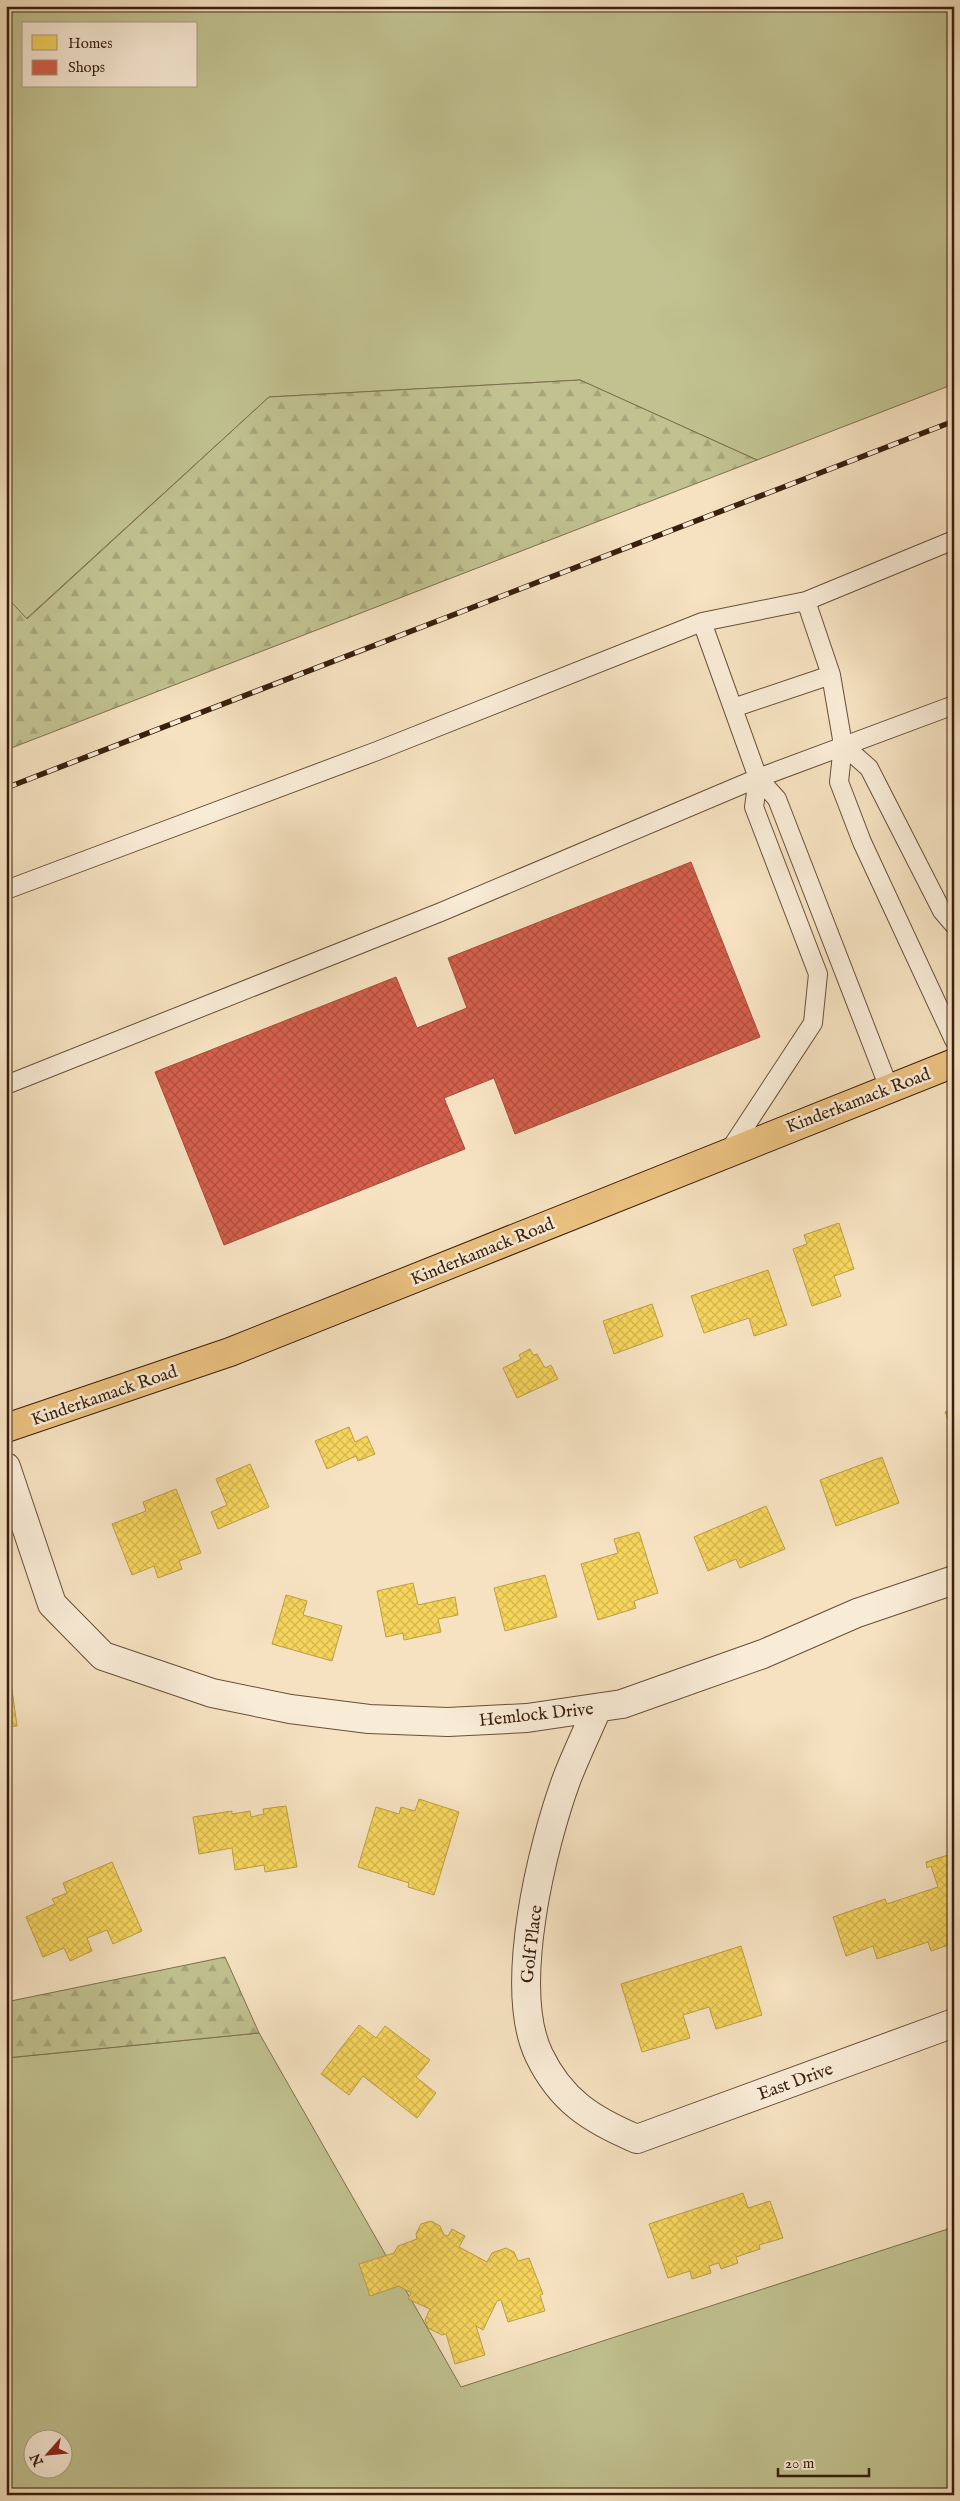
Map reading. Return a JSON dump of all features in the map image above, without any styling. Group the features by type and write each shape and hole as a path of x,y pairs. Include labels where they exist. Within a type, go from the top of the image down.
{"main road":[{"name":"Kinderkamack Road","path":"6,1428 230,1352 729,1151 954,1063"}],"street":[{"name":"Hemlock Drive","path":"6,1467 52,1604 103,1656 212,1693 290,1709 369,1719 448,1722 528,1718 622,1704 763,1654 857,1613 954,1580"},
{"name":"Golf Place","path":"597,1709 567,1779 545,1852 533,1915 525,1988 528,2023 539,2054 553,2080 573,2102 601,2124 636,2139"},
{"name":"East Drive","path":"636,2139 954,2023"}],"lane":[{"path":"6,890 377,751 702,622 806,600 954,540"},
{"path":"806,600 831,675 843,745 839,782 862,842 954,1040"},
{"path":"702,622 758,778 777,799 889,1088"},
{"path":"733,708 831,675"},
{"path":"6,1085 441,912 758,778 954,705"},
{"path":"843,745 869,768 942,910 954,925"},
{"path":"729,1151 813,1023 818,974 754,806 758,778"}],"green space":[{"path":"6,6 954,6 954,384 757,460 580,380 269,397 26,619 6,596"},
{"path":"580,380 757,460 6,750 6,596 27,619 269,397"},
{"path":"225,1957 259,2033 6,2058 6,2002"},
{"path":"259,2033 461,2387 954,2227 954,2495 6,2495 6,2058"}],"building: Homes":[{"path":"839,1223 854,1269 834,1276 841,1296 812,1306 793,1249 807,1244 804,1235"},
{"path":"768,1270 787,1325 754,1336 749,1318 704,1333 691,1296"},
{"path":"652,1304 663,1336 614,1354 603,1321"},
{"path":"530,1349 533,1355 537,1354 545,1368 551,1365 558,1379 517,1398 503,1368 521,1359 519,1355"},
{"path":"954,1409 954,1434 945,1412"},
{"path":"349,1427 355,1442 367,1436 375,1454 358,1461 356,1456 327,1469 315,1441"},
{"path":"882,1457 899,1503 836,1526 820,1480"},
{"path":"250,1464 269,1507 218,1529 211,1512 227,1505 216,1479"},
{"path":"176,1489 201,1553 179,1561 182,1569 158,1578 154,1566 132,1575 112,1524 146,1511 143,1502"},
{"path":"766,1506 785,1549 740,1568 736,1559 708,1571 694,1537"},
{"path":"639,1532 658,1593 634,1601 636,1608 598,1620 581,1564 618,1553 614,1539"},
{"path":"545,1575 557,1617 505,1631 494,1588"},
{"path":"413,1583 418,1605 455,1597 458,1615 438,1619 441,1632 404,1640 403,1633 386,1637 377,1591"},
{"path":"286,1595 307,1601 303,1615 342,1626 332,1661 272,1644"},
{"path":"12,1689 17,1726 6,1727 6,1690"},
{"path":"419,1799 459,1812 434,1895 408,1887 409,1883 358,1867 376,1807 399,1814 401,1807 415,1811"},
{"path":"286,1806 297,1867 265,1872 264,1865 235,1870 232,1848 199,1854 193,1817 232,1811 232,1814 250,1811 251,1817 264,1814 263,1809"},
{"path":"954,1853 954,1943 931,1951 928,1942 877,1959 873,1946 846,1956 833,1917 885,1899 887,1904 938,1887 931,1866 927,1868 926,1862"},
{"path":"112,1862 142,1931 113,1944 107,1930 87,1938 92,1951 70,1961 64,1948 43,1957 26,1917 55,1904 52,1899 67,1893 63,1883"},
{"path":"741,1946 762,2015 716,2029 709,2007 683,2015 690,2038 642,2052 621,1984"},
{"path":"359,2025 376,2038 385,2026 430,2060 416,2077 436,2093 417,2118 363,2076 349,2095 321,2074"},
{"path":"743,2193 748,2208 770,2201 783,2238 759,2245 760,2249 736,2257 738,2263 721,2269 719,2263 709,2266 711,2273 692,2279 690,2271 668,2278 649,2224"},
{"path":"431,2221 440,2226 444,2235 448,2236 452,2229 465,2236 459,2247 487,2262 492,2253 506,2248 514,2252 518,2261 529,2258 543,2294 540,2295 545,2311 508,2322 501,2300 497,2301 483,2330 476,2326 485,2355 455,2364 446,2334 442,2335 428,2328 425,2320 430,2309 408,2299 411,2293 399,2286 370,2296 359,2264 394,2253 398,2246 417,2239 416,2234 421,2224"}],"building: Shops":[{"path":"691,862 760,1037 515,1134 494,1078 444,1098 465,1149 224,1245 155,1072 396,977 417,1028 467,1008 448,958"}],"railway":[{"path":"6,788 954,421"}]}
